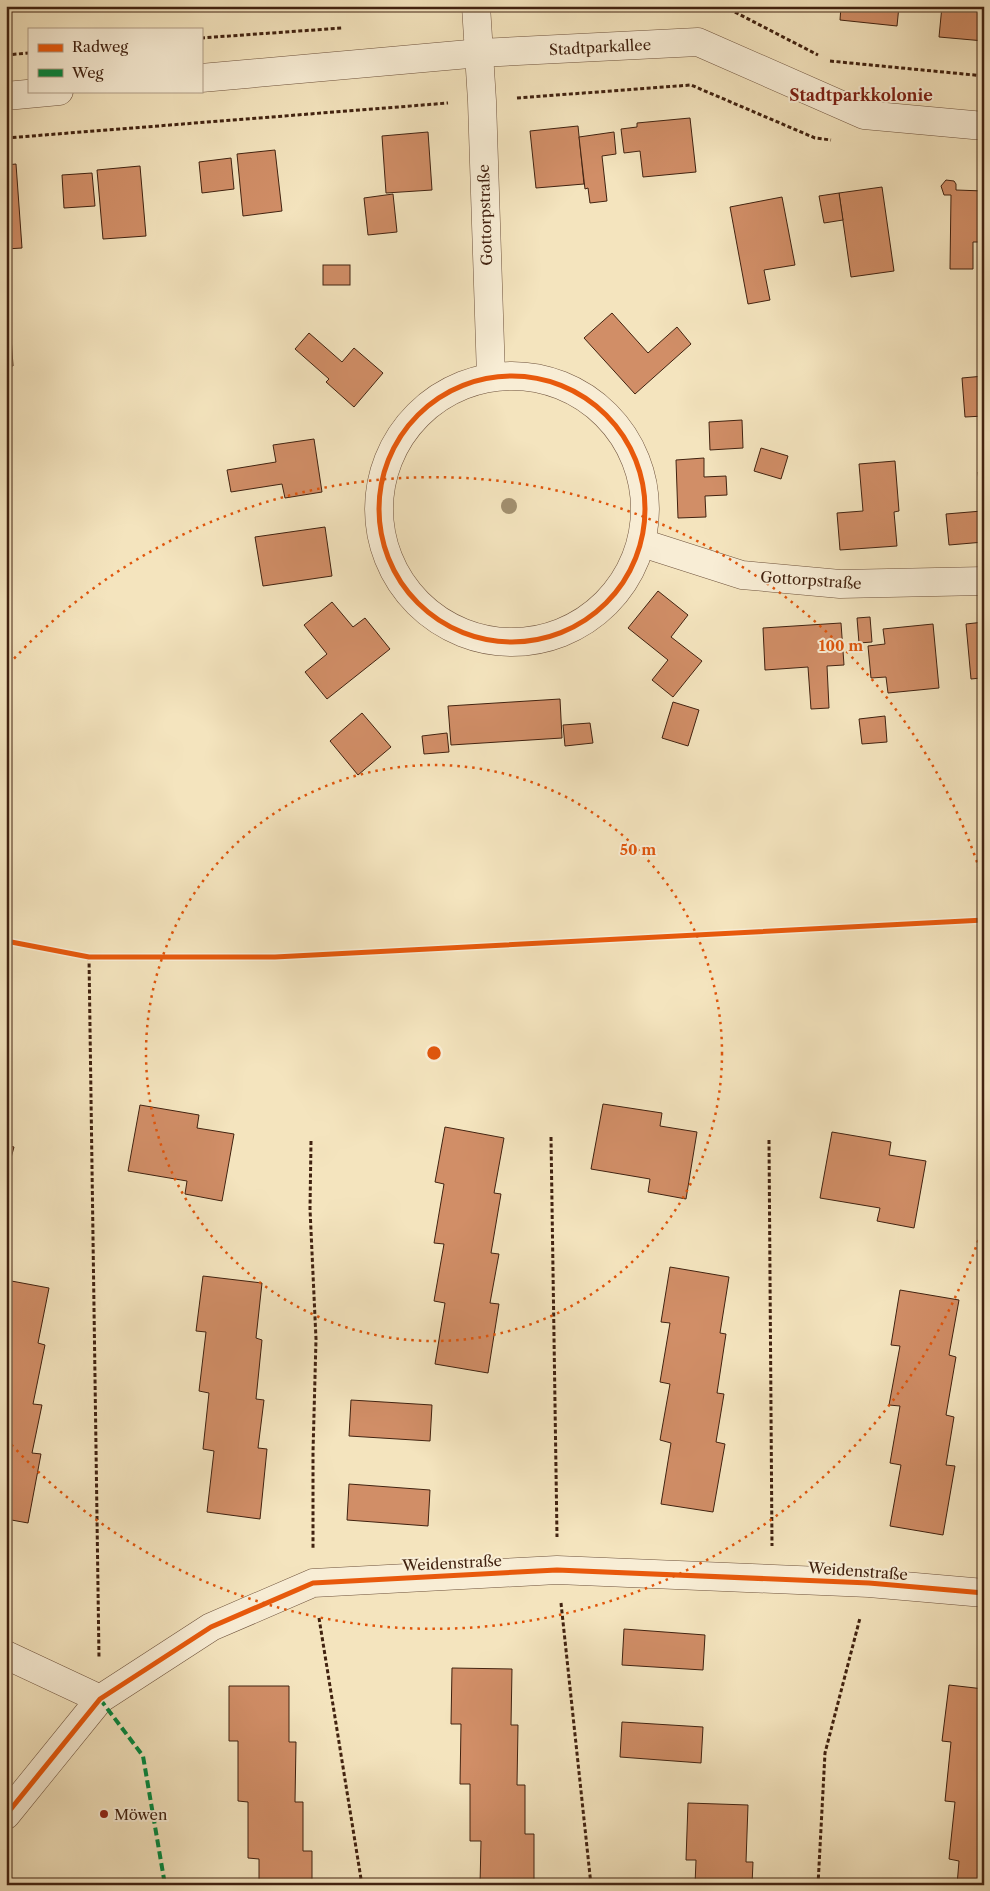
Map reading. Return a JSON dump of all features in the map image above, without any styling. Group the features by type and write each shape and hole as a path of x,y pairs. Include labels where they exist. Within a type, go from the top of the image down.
{"street":[{"name":"Gottorpstraße","path":"476,6 480,53 491,376"},
{"name":"Stadtparkallee","path":"202,78 480,53 698,42 864,116 984,126"},
{"path":"6,96 48,92"},
{"path":"491,376 535,376 577,391 612,419 636,456 646,499 642,543 624,583 618,590 594,615 555,636 511,644 468,636 429,614 399,582 381,541 378,497 389,454 413,417 449,390 491,376"},
{"name":"Gottorpstraße","path":"642,543 742,575 840,584 984,581"},
{"name":"Weidenstraße","path":"6,1815 100,1699 211,1627 313,1583 557,1570 869,1584 984,1593"},
{"path":"6,1655 100,1699"}],"path":[{"path":"6,55 28,53"},
{"path":"80,956 99,957"},
{"path":"89,957 100,1699"},
{"path":"551,1138 557,1570 591,1885"},
{"path":"769,1140 772,1579"},
{"path":"311,1141 310,1209 316,1339 312,1452 313,1583 362,1885"},
{"path":"818,1885 825,1753 869,1584"}],"building":[{"path":"841,6 899,6 897,26 840,20"},
{"path":"942,6 984,6 984,41 939,37"},
{"path":"690,118 696,172 643,177 640,151 624,153 621,129 637,127 637,123"},
{"path":"578,126 584,184 536,188 530,131"},
{"path":"428,132 432,190 386,193 382,136"},
{"path":"614,132 616,154 602,156 607,201 590,203 588,188 585,189 579,137"},
{"path":"275,150 282,211 243,216 237,154"},
{"path":"231,158 234,189 202,193 199,162"},
{"path":"16,164 22,248 6,249 6,165"},
{"path":"140,166 146,236 103,239 97,170"},
{"path":"92,173 95,206 64,208 62,175"},
{"path":"946,180 954,181 956,190 984,191 984,242 973,242 973,269 950,269 951,195 944,195 941,186"},
{"path":"882,187 894,271 851,277 839,193"},
{"path":"839,193 843,220 824,223 819,196"},
{"path":"393,194 397,232 368,235 364,198"},
{"path":"782,197 795,265 764,270 770,300 748,304 730,207"},
{"path":"323,265 350,265 350,285 323,285"},
{"path":"612,313 648,353 677,327 691,344 635,394 584,338"},
{"path":"6,321 10,321 13,366 6,366"},
{"path":"309,333 342,362 354,348 383,373 354,407 326,382 329,379 295,349"},
{"path":"984,376 984,416 965,417 962,378"},
{"path":"742,420 743,448 710,450 709,422"},
{"path":"314,439 322,492 285,498 282,484 231,492 227,470 276,462 273,445"},
{"path":"761,448 788,456 781,479 754,471"},
{"path":"704,458 704,477 726,476 727,495 705,496 706,517 678,518 676,460"},
{"path":"895,461 899,511 894,512 897,546 840,550 837,513 863,511 859,464"},
{"path":"978,472 984,472 984,542 949,545 946,514 982,511"},
{"path":"325,527 332,576 263,586 255,537"},
{"path":"658,591 688,615 671,637 702,661 673,697 652,680 668,660 628,628"},
{"path":"332,602 353,627 365,618 390,649 327,699 305,672 327,654 304,625"},
{"path":"870,617 872,642 859,643 857,618"},
{"path":"984,622 984,710 981,678 971,679 966,624"},
{"path":"841,623 844,665 827,666 829,708 811,709 808,667 765,670 763,628"},
{"path":"933,624 939,688 888,693 886,677 871,678 868,646 885,644 883,629"},
{"path":"560,699 562,738 451,745 448,706"},
{"path":"673,702 699,710 688,746 662,738"},
{"path":"362,713 391,747 358,775 330,741"},
{"path":"885,716 887,742 862,744 859,719"},
{"path":"590,723 593,743 565,746 563,725"},
{"path":"447,733 449,752 424,754 422,736"},
{"path":"603,1104 662,1113 660,1126 697,1132 686,1199 648,1192 650,1179 591,1169"},
{"path":"140,1105 199,1115 197,1128 234,1134 222,1201 185,1194 187,1181 128,1171"},
{"path":"445,1127 504,1138 494,1193 501,1194 491,1253 499,1254 490,1303 499,1304 488,1373 435,1364 445,1303 434,1301 444,1244 434,1243 444,1184 435,1182"},
{"path":"832,1132 891,1142 889,1155 926,1161 914,1228 877,1221 880,1208 820,1198"},
{"path":"6,1145 14,1147 6,1176"},
{"path":"670,1267 729,1277 720,1333 726,1334 717,1393 724,1394 716,1442 725,1444 713,1512 661,1504 671,1443 660,1440 670,1384 660,1382 670,1323 661,1322"},
{"path":"203,1276 262,1283 256,1338 262,1340 256,1399 264,1400 258,1448 267,1449 260,1519 207,1512 214,1451 203,1449 209,1393 199,1391 206,1332 196,1331"},
{"path":"6,1280 49,1288 38,1343 45,1345 33,1404 42,1405 32,1453 41,1454 28,1523 6,1519"},
{"path":"900,1290 959,1300 949,1355 956,1357 946,1415 954,1417 946,1465 955,1466 943,1535 890,1526 901,1465 890,1463 900,1406 889,1405 900,1346 891,1345"},
{"path":"351,1400 432,1405 430,1441 349,1436"},
{"path":"349,1484 430,1490 428,1526 347,1520"},
{"path":"624,1629 705,1635 703,1670 622,1665"},
{"path":"452,1668 512,1669 511,1725 518,1725 517,1785 525,1785 525,1834 534,1834 534,1885 480,1885 481,1841 470,1841 470,1784 460,1784 461,1724 451,1724"},
{"path":"949,1685 984,1689 984,1885 957,1885 959,1861 949,1859 955,1802 945,1801 951,1742 942,1741"},
{"path":"229,1686 289,1686 289,1742 296,1742 295,1802 303,1802 303,1851 312,1851 312,1885 259,1885 259,1859 248,1858 248,1802 238,1801 238,1741 229,1741"},
{"path":"622,1722 703,1727 701,1763 620,1757"},
{"path":"688,1803 748,1805 746,1862 753,1862 752,1885 695,1885 696,1860 686,1860"}],"marked path":[{"path":"100,1699 143,1756 165,1885"}],"cycle path":[{"path":"499,376 525,376 551,381 575,391 597,406 615,424 630,446 640,470 645,496 645,509 645,522 640,548 630,572 615,594 597,612 575,627 551,637 525,642 499,642 473,637 449,627 427,612 409,594 394,572 384,548 379,522 379,496 384,470 394,446 409,424 427,406 449,391 473,381 499,376"},
{"path":"6,941 89,957 275,957 984,920"},
{"path":"6,1815 100,1699 211,1627 313,1583 557,1570 869,1583 984,1593"}],"place":[{"name":"Möwen","path":"104,1814"}],"district":[{"name":"Stadtparkkolonie","path":"861,95"}]}
